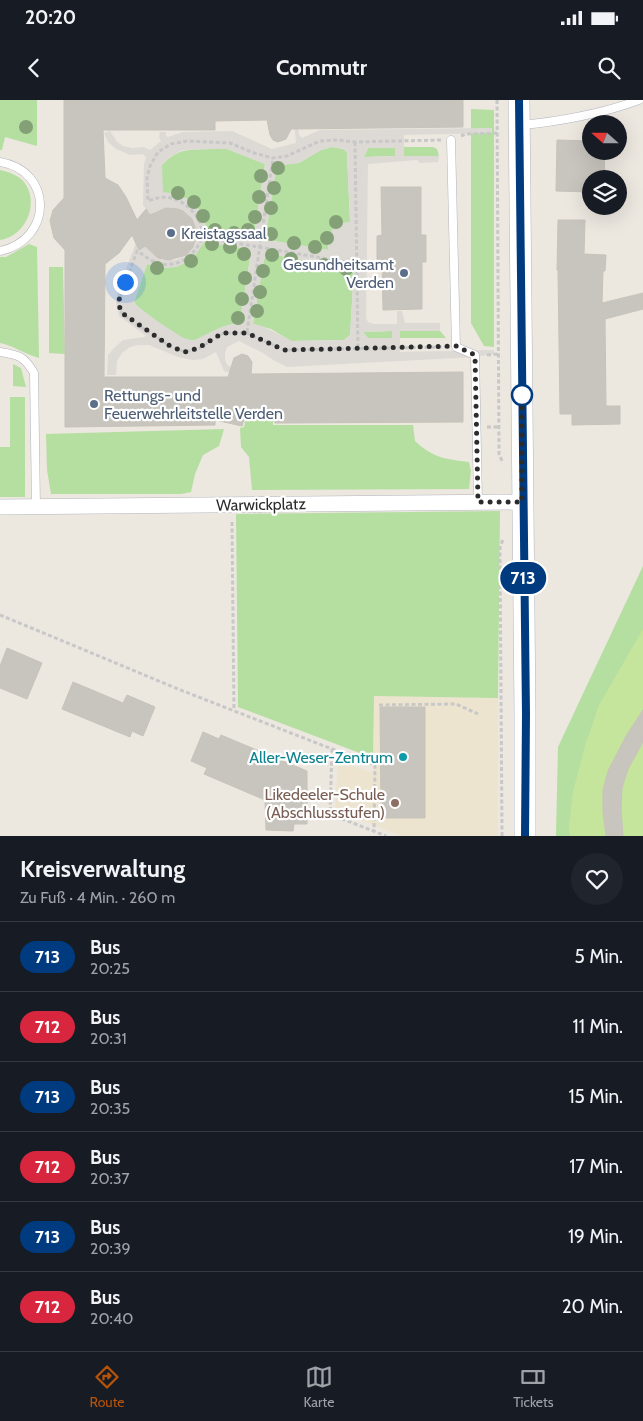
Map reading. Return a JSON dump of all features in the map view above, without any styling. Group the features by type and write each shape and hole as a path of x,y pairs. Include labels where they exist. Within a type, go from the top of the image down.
{"main road":[{"path":"520,100 522,502 526,714 525,836"}],"street":[{"name":"Warwickplatz","path":"0,507 522,502"}],"lane":[{"path":"520,125 537,124 619,108 639,100"},
{"path":"451,140 456,346 475,355 478,502"},
{"path":"0,162 10,164 26,173 36,188 40,207 36,225 26,240 18,246 0,252"},
{"path":"0,352 18,355 28,362 34,373 36,507"}],"path":[{"path":"497,100 499,454 505,470"},
{"path":"456,346 284,350 247,333 223,333 198,348 185,352 170,346 130,319 122,313 118,303 137,251 150,260 162,264 174,264 184,261 195,251 201,237 200,224 193,211 183,203 171,198 159,197 148,201 147,178 150,166 158,152 171,144 187,141 230,143 254,153 273,158 287,156 320,141 451,140 466,134 497,133"},
{"path":"355,142 358,349"},
{"path":"247,333 273,158"},
{"path":"201,237 357,264"},
{"path":"234,710 231,522 240,522 241,505"},
{"path":"502,836 500,548 503,538"},
{"path":"0,615 375,766 374,831"},
{"path":"379,704 456,704 478,714"},
{"path":"332,749 330,814 386,836"}],"shaded area":[{"path":"294,122 302,138 320,130 492,128 492,133 404,135 404,156 439,156 438,162 420,163 417,160 368,164 366,318 368,322 374,324 397,324 397,311 402,311 405,323 440,323 440,331 400,331 400,352 494,350 494,354 475,357 287,367 239,341 227,347 225,353 227,365 232,367 231,373 224,371 216,352 203,359 193,360 178,357 149,345 138,345 130,347 122,353 117,361 116,375 107,375 108,355 114,348 123,340 146,336 119,316 116,303 118,289 136,243 146,245 158,258 175,260 190,251 196,235 192,219 183,211 166,208 155,212 151,216 143,205 144,164 146,157 143,154 130,155 116,149 108,142 104,133 110,131 117,142 123,146 132,148 144,147 150,150 161,141 159,137 160,132 166,132 168,137 183,132 232,131 272,149 296,143","holes":["332,147 344,149 347,153 350,222 339,223 332,230 329,237 328,250 274,241 266,233 277,166 299,163 321,150","368,148 395,148 395,156 364,157","227,149 265,164 255,228 246,236 206,230 205,222 198,208 190,200 177,194 163,192 162,165 171,156 183,150","204,242 242,248 250,258 240,322 222,327 195,340 190,340 183,338 160,323 134,302 147,264 166,268 176,267 186,263 195,256","270,254 354,269 350,335 344,340 292,341 262,326 253,324 264,259","392,331 392,338 368,338 363,332"]},
{"path":"374,696 498,698 498,836 401,836 335,810 338,761 373,773"}],"green space":[{"path":"0,100 37,100 37,146 5,137 2,150 0,150"},
{"path":"471,109 494,110 494,347 484,346 471,323"},
{"path":"332,147 344,149 347,153 350,222 329,237 328,250 274,241 266,233 276,165 299,163 321,150"},
{"path":"404,147 433,147 437,149 439,156 404,156"},
{"path":"368,148 395,148 395,156 364,157"},
{"path":"227,149 265,164 255,228 246,236 206,230 205,222 177,194 162,193 162,165 173,155 184,151"},
{"path":"0,170 13,174 22,180 29,190 31,199 28,217 23,225 17,232 0,240"},
{"path":"204,242 242,248 250,258 240,322 222,327 195,340 189,340 184,339 157,321 134,302 147,264 166,267 180,265 187,262"},
{"path":"29,244 37,247 39,358 0,343 0,257 6,257"},
{"path":"270,254 354,269 350,335 344,340 291,341 271,329 253,324 264,259"},
{"path":"49,267 63,267 65,354 49,353"},
{"path":"392,331 392,338 368,338 363,332"},
{"path":"400,331 440,331 446,338 400,338"},
{"path":"13,364 21,368 26,387 13,386"},
{"path":"10,397 25,397 25,497 0,497 0,447 10,447"},
{"path":"246,417 273,417 273,425 413,425 415,441 428,451 446,459 469,462 471,471 469,489 252,490 249,457 241,447 240,428 244,427"},
{"path":"224,429 219,446 203,455 195,474 191,492 181,494 51,494 47,470 46,434"},
{"path":"500,511 498,698 374,696 373,758 238,707 236,514"},
{"path":"643,566 643,836 556,836 558,747"},
{"path":"643,629 643,836 570,836 569,826 573,792 585,746 599,705"}],"building":[{"path":"64,100 463,100 463,127 291,129 286,139 278,142 273,140 270,135 267,120 215,121 215,130 103,130 105,178 118,185 137,220 146,209 150,215 166,208 178,209 192,219 196,229 193,247 186,255 169,260 158,258 145,246 139,250 132,235 119,253 105,264 104,377 228,377 234,358 242,354 248,356 252,362 251,374 463,372 463,422 275,423 274,415 245,416 242,426 215,420 215,425 65,427 65,250 54,238 50,221 53,210 64,198"},
{"path":"557,140 582,141 582,160 604,160 605,170 582,170 582,192 556,191"},
{"path":"381,187 421,187 421,235 426,235 426,262 422,262 422,309 383,310 382,262 377,262 377,236 382,235"},
{"path":"558,220 585,220 584,254 606,255 605,271 603,271 602,303 643,293 643,309 605,319 606,406 620,406 620,424 572,425 572,414 560,414 557,270"},
{"path":"7,648 42,663 27,699 0,688 0,666"},
{"path":"73,682 123,703 127,695 155,707 143,736 132,731 130,737 62,709"},
{"name":"Aller-Weser-Zentrum","path":"380,707 425,707 425,818 381,818"},
{"path":"643,710 643,742 628,769 622,788 623,836 606,836 603,790 608,771 626,736"},
{"path":"203,732 219,739 221,735 307,771 307,824 294,824 293,831 266,830 265,800 204,774 207,768 191,761"}],"bus line":[{"name":"713","path":"519,100 526,714 525,836"}],"place":[{"name":"Kreistagssaal","path":"171,233"},
{"name":"Gesundheitsamt Verden","path":"404,273"},
{"name":"Rettungs- und Feuerwehrleitstelle Verden","path":"94,404"},
{"name":"Aller-Weser-Zentrum","path":"403,757"},
{"name":"Likedeeler-Schule (Abschlussstufen)","path":"395,803"}],"route":[{"path":"125,282 118,303 122,313 170,346 185,352 198,348 223,333 247,333 284,350 456,346 475,355 478,502 522,502 522,395"}]}
